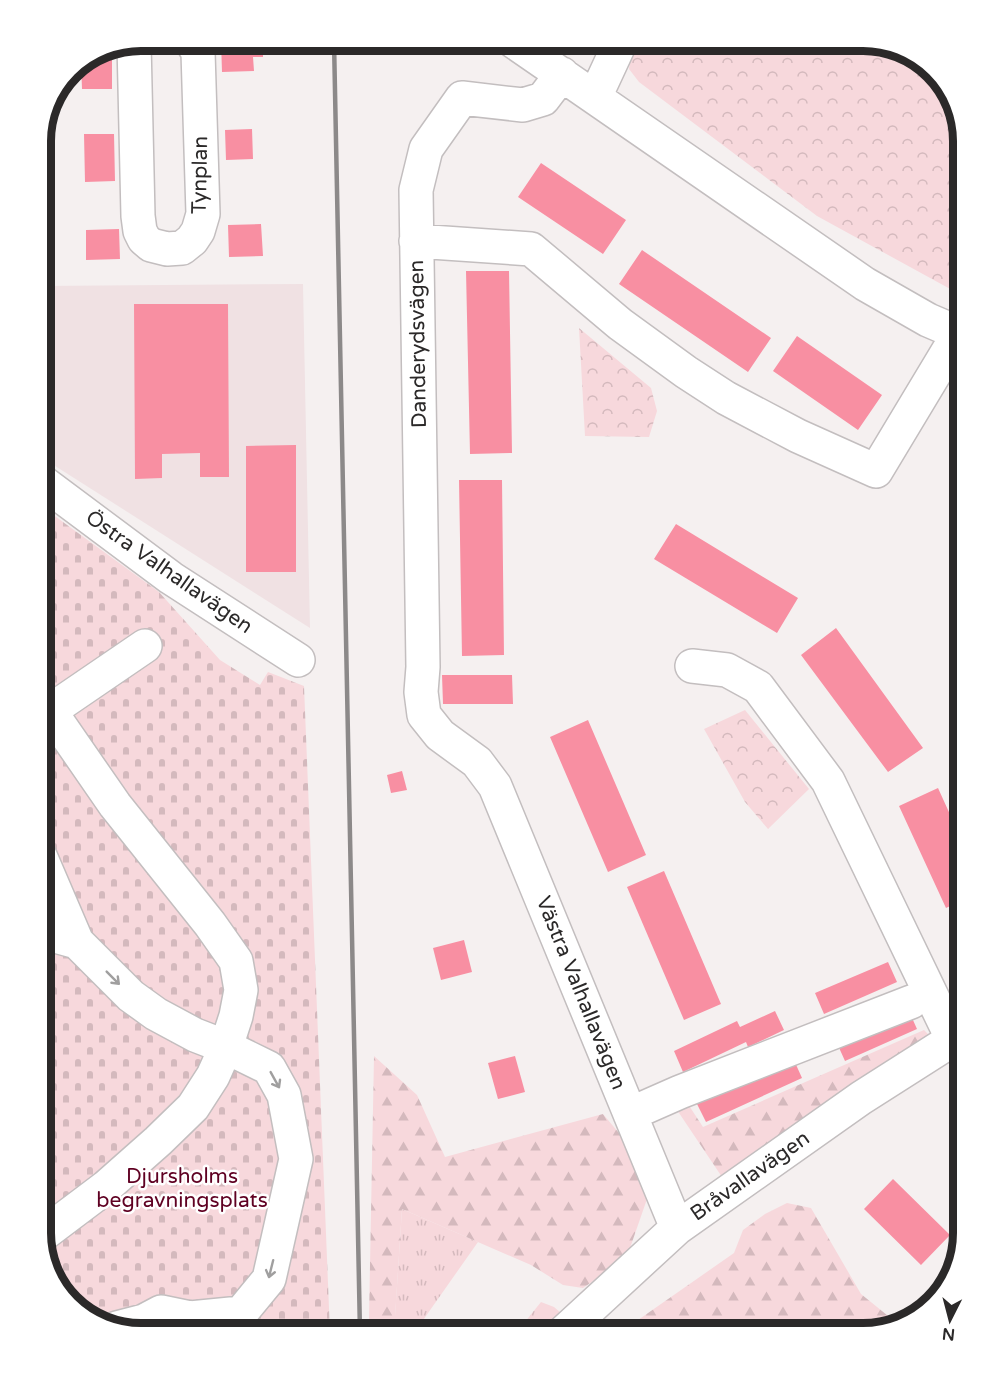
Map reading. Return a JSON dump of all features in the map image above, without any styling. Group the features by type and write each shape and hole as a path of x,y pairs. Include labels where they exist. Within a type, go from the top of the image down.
{"street":[{"name":"Tynplan","path":"134,52 140,231 151,245 167,249 182,248 192,240 203,214 197,51"},
{"path":"528,51 865,284 928,320 953,331"},
{"path":"595,97 616,51"},
{"name":"Danderydsvägen","path":"424,715 421,692 423,667 416,190 426,149 462,98 523,105 543,99 562,74"},
{"path":"416,241 531,249 620,324 726,398 798,436 876,471 953,347"},
{"name":"Östra Valhallavägen","path":"51,488 171,578 298,660"},
{"path":"51,710 145,646"},
{"name":"Bråvallavägen","path":"692,666 727,670 758,687 828,780 953,1026"},
{"name":"Västra Valhallavägen","path":"424,715 440,735 477,762 495,786 676,1228"},
{"path":"51,722 210,924 236,961 241,990 226,1047 213,1076 193,1107 158,1142 106,1187 51,1228"},
{"path":"51,881 77,942 131,996 156,1014 195,1035 269,1068 284,1095 296,1159 269,1279 241,1313 190,1318 161,1312 136,1323"},
{"path":"51,935 77,942"},
{"path":"630,1114 680,1092 911,1002"},
{"name":"Bråvallavägen","path":"574,1323 676,1228 861,1098 953,1044"}],"shaded area":[{"path":"303,284 310,628 51,463 51,286"}],"green space":[{"path":"631,51 869,51 886,54 908,63 927,77 934,86 950,118 953,141 953,291 817,216 639,82 629,69"},
{"path":"579,328 651,388 657,411 649,437 585,436"},
{"name":"Djursholms begravningsplats","path":"51,513 159,592 220,660 260,685 268,672 304,686 330,1323 135,1323 118,1320 96,1311 77,1297 70,1288 54,1256 51,1233"},
{"path":"745,710 809,789 768,829 745,802 704,729"},
{"path":"924,1030 930,1036 722,1177 673,1104 686,1101 703,1127"},
{"path":"374,1056 417,1095 445,1157 603,1114 624,1139 647,1199 630,1248 621,1262 583,1288 563,1285 531,1265 402,1209 395,1317 369,1318"},
{"path":"787,1203 811,1208 861,1294 891,1318 863,1323 634,1323 734,1253 743,1230 765,1214"},
{"path":"402,1209 478,1242 421,1323 369,1323 369,1318 395,1316"},
{"path":"541,1302 554,1307 561,1313 550,1323 524,1323"}],"building":[{"path":"221,51 263,51 263,57 253,57 254,71 222,72"},
{"path":"112,56 112,89 82,89 81,74 96,63"},
{"path":"252,129 253,159 226,160 225,130"},
{"path":"84,134 114,134 115,181 85,182"},
{"path":"541,163 626,220 603,254 518,197"},
{"path":"261,224 263,256 229,257 228,225"},
{"path":"119,229 120,259 86,260 86,230"},
{"path":"642,250 771,338 748,372 619,284"},
{"path":"466,271 509,271 512,453 470,454"},
{"path":"134,304 228,304 229,477 200,477 200,453 162,454 162,478 135,479"},
{"path":"797,336 882,395 858,430 773,371"},
{"path":"296,445 296,572 246,572 246,446"},
{"path":"459,480 502,480 504,655 462,656"},
{"path":"676,524 798,598 777,633 654,559"},
{"path":"836,628 923,748 888,772 801,655"},
{"path":"442,675 512,675 513,704 443,704"},
{"path":"588,720 646,855 608,872 550,737"},
{"path":"402,771 407,790 391,793 387,775"},
{"path":"938,788 953,821 953,905 946,908 899,806"},
{"path":"664,871 721,1004 684,1020 627,887"},
{"path":"464,940 472,972 441,980 433,948"},
{"path":"888,962 897,982 824,1014 815,993"},
{"path":"908,1009 917,1029 845,1061 836,1041"},
{"path":"775,1011 784,1030 748,1047 746,1042 683,1072 674,1051 737,1021 740,1027"},
{"path":"515,1056 525,1092 498,1099 488,1063"},
{"path":"793,1058 802,1078 706,1122 696,1102"},
{"path":"893,1179 950,1235 921,1265 864,1209"}],"railway":[{"path":"334,51 360,1323"}]}
